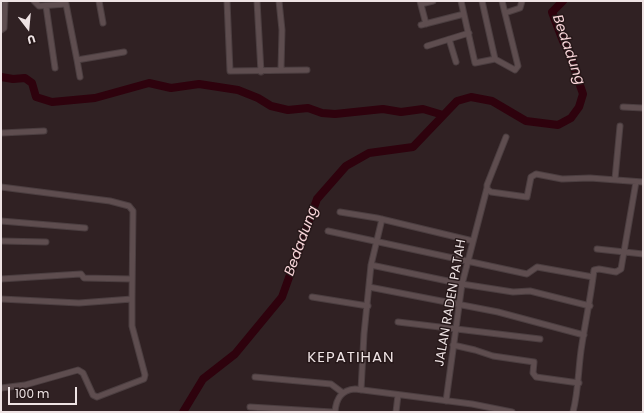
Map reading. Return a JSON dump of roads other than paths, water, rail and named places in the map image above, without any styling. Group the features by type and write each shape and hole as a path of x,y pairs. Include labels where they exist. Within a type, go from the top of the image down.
{"street":[{"path":"1,30 4,28 5,1"},
{"path":"34,1 39,6 66,4 80,77"},
{"path":"98,1 103,23"},
{"path":"227,1 229,70 233,72 307,70"},
{"path":"257,1 261,72"},
{"path":"280,1 282,30 281,70"},
{"path":"433,1 420,3 423,25 464,14"},
{"path":"461,1 475,64 495,59"},
{"path":"482,1 495,59 512,70 518,68 502,1"},
{"path":"505,13 520,8 522,1"},
{"path":"46,6 54,68"},
{"path":"427,46 468,33"},
{"path":"449,39 456,62"},
{"path":"77,60 124,52"},
{"path":"623,107 643,108"},
{"path":"615,179 620,126"},
{"path":"1,132 44,131"},
{"name":"JALAN RADEN PATAH","path":"446,401 462,284 487,188 506,137"},
{"path":"487,188 491,192 526,198 528,196 531,177 534,174 562,179 615,179 643,182"},
{"path":"573,412 579,383 581,345 590,306 594,270 620,271 636,182"},
{"path":"1,187 110,201 129,206 133,211 132,326 145,375 144,378 97,397 93,395 83,373 78,370 25,385 1,388"},
{"path":"340,212 382,219 473,241"},
{"path":"361,390 371,265 382,219"},
{"path":"1,221 85,228"},
{"path":"328,231 527,274 537,267 593,277"},
{"path":"1,241 46,242"},
{"path":"597,248 643,254"},
{"path":"371,265 462,284 513,292 530,291 590,306"},
{"path":"1,279 81,274 84,278 132,279"},
{"path":"370,287 459,304 584,335"},
{"path":"312,297 368,306"},
{"path":"1,299 79,303 132,300"},
{"path":"398,322 456,328 540,340"},
{"path":"453,345 493,356 534,362 533,373 536,376 579,383"},
{"path":"256,377 331,384 342,393"},
{"path":"335,412 337,401 342,393 350,390 361,390 446,401 510,412"},
{"path":"396,412 398,395"},
{"path":"250,407 332,412"}],"waterway":[{"name":"Bedadung","path":"183,412 203,379 235,354 282,297 317,199 346,166 369,153 413,147 457,101 471,97 492,101 526,121 558,125 571,118 579,107 583,94 569,53 552,12 563,1"},
{"path":"1,77 13,79 25,78 32,83 36,97 52,102 95,98 149,83 171,88 199,84 238,90 258,98 271,106 288,110 308,108 322,113 335,114 383,109 401,112 423,109 443,115"}],"district":[{"name":"KEPATIHAN","path":"351,358"}]}
